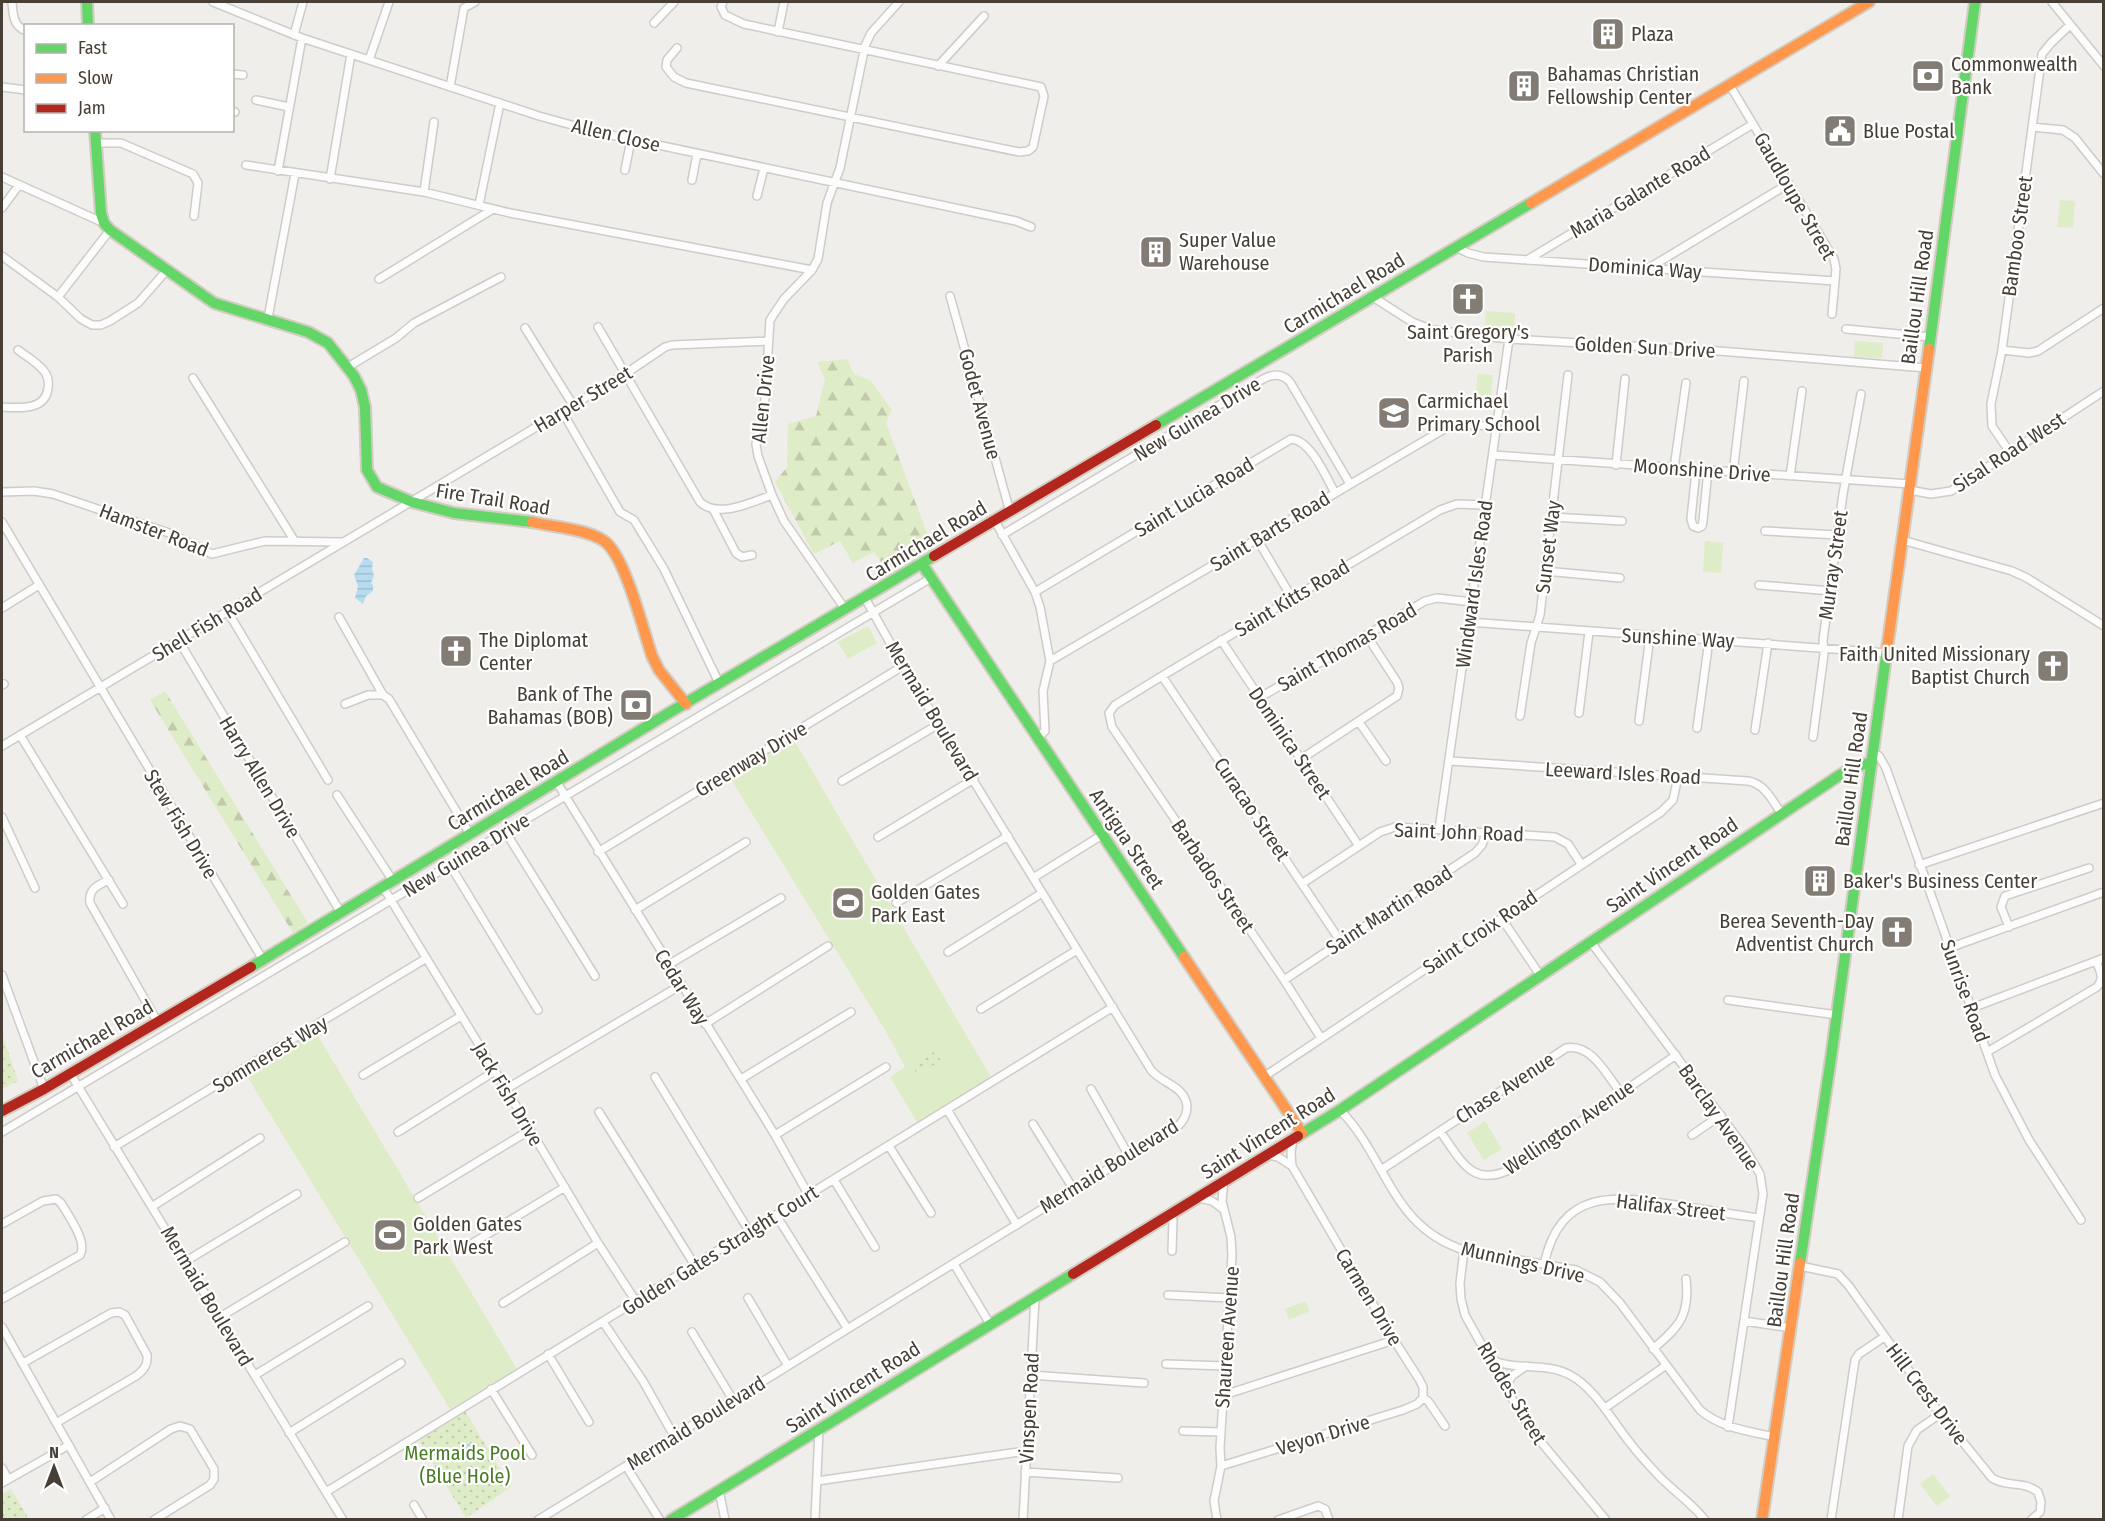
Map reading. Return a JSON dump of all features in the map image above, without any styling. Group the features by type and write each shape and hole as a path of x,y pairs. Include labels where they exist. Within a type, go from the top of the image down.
{"main road":[{"path":"87,2 88,24"},
{"name":"Carmichael Road","path":"2,1111 44,1089 263,960 719,683 1869,2"},
{"name":"Baillou Hill Road","path":"1762,1520 1837,1015 1976,3"},
{"path":"95,132 101,213 107,227"},
{"name":"Fire Trail Road","path":"107,227 214,303 268,318 328,343 359,384 364,402 367,465 372,481 383,490 412,502 454,513 516,519 593,535 606,542 620,559 652,656 667,681 686,704"},
{"name":"Antigua Street","path":"922,564 1265,1076 1298,1136"},
{"name":"Saint Vincent Road","path":"672,1520 1340,1110 1781,813 1846,771 1872,758"}],"street":[{"path":"12,2 13,19 24,30"},
{"name":"Allen Close","path":"213,2 302,38 500,103 597,132 1016,220 1031,227"},
{"path":"294,35 303,2"},
{"path":"369,60 389,2"},
{"path":"450,87 464,8 475,2"},
{"path":"654,23 674,2"},
{"path":"677,48 667,60 666,67 680,81 1019,152 1032,149 1035,143 1044,96 1041,87 744,24 730,19 722,11 723,2"},
{"path":"778,32 784,2"},
{"name":"Allen Drive","path":"845,609 784,521 772,495 756,444 764,414 770,320 812,270 820,252 826,203 832,183 840,168 864,50 871,33 899,2"},
{"path":"2052,2 2103,66"},
{"path":"938,66 984,16"},
{"name":"Bamboo Street","path":"2011,454 1994,432 1990,416 2002,350 2042,54 2070,25"},
{"path":"278,171 302,38"},
{"path":"330,179 351,54"},
{"path":"234,74 243,75"},
{"name":"Gaudloupe Street","path":"1729,84 1834,259 1836,269 1832,314"},
{"path":"2,87 24,90"},
{"path":"256,100 289,107"},
{"path":"479,205 500,103"},
{"path":"424,192 434,122"},
{"name":"Maria Galante Road","path":"1527,261 1753,124"},
{"path":"2032,127 2063,130 2074,138 2103,174"},
{"path":"625,170 632,140"},
{"path":"96,143 122,143 193,174 198,183 194,216"},
{"path":"692,180 697,154"},
{"path":"246,165 424,192 493,209 812,270"},
{"path":"757,196 764,168"},
{"path":"268,318 294,174"},
{"path":"2,177 107,227 58,297"},
{"path":"1650,268 1788,184"},
{"path":"2,208 19,185"},
{"path":"379,279 493,209"},
{"name":"Dominica Way","path":"1456,247 1481,256 1527,261 1835,281"},
{"path":"2,256 58,297 81,319 92,325 101,325 138,303 167,270"},
{"path":"348,368 396,338 414,323 501,277"},
{"name":"Godet Avenue","path":"950,296 1010,512"},
{"name":"Golden Sun Drive","path":"1372,297 1392,311 1433,330 1509,339 1719,351 1926,368"},
{"path":"2002,350 2029,353 2038,351 2103,308"},
{"path":"598,327 700,502 712,509 742,505 772,495"},
{"path":"525,328 573,405"},
{"path":"1846,329 1930,337"},
{"name":"Windward Isles Road","path":"1439,829 1509,339"},
{"name":"Harper Street","path":"412,502 625,375 664,347 768,341"},
{"path":"2,407 34,406 42,402 47,393 48,382 45,372 18,350"},
{"path":"1255,366 1263,380"},
{"name":"New Guinea Drive","path":"1002,534 1274,375 1289,380 1350,484"},
{"name":"Sunset Way","path":"1520,716 1531,643 1540,615 1568,375"},
{"path":"193,378 294,540"},
{"path":"1616,465 1625,379"},
{"path":"1733,473 1744,381"},
{"path":"1674,468 1686,383"},
{"path":"1790,476 1802,391"},
{"name":"Sisal Road West","path":"1910,487 1931,494 1951,491 2011,454 2103,391"},
{"name":"Murray Street","path":"1813,737 1823,640 1861,394"},
{"path":"562,411 620,512 634,520 664,569 719,683"},
{"name":"Saint Barts Road","path":"1050,661 1452,425 1466,424 1497,428"},
{"name":"Saint Lucia Road","path":"1035,592 1291,440 1297,440 1308,447 1335,493"},
{"name":"Moonshine Drive","path":"1493,455 1846,480 1910,487"},
{"path":"1696,470 1691,522 1698,528 1702,526 1703,521 1708,470"},
{"name":"Hamster Road","path":"2,492 34,491 53,494 169,533 210,553 220,553 258,543 294,540 343,542"},
{"name":"Shell Fish Road","path":"2,746 412,502"},
{"name":"Saint Kitts Road","path":"1109,713 1115,705 1162,676 1444,508 1457,504 1485,505"},
{"path":"712,509 736,553 742,558 752,555"},
{"path":"1552,516 1622,521"},
{"path":"995,521 1035,592 1050,661 1042,691 1045,731 1037,738"},
{"name":"Stew Fish Drive","path":"2,524 263,960"},
{"path":"1765,531 1838,535"},
{"path":"1257,540 1292,598"},
{"path":"1902,540 2012,571 2103,626"},
{"path":"1545,571 1620,578"},
{"name":"New Guinea Drive","path":"2,1132 872,611 931,578"},
{"path":"2,608 39,585"},
{"path":"1759,585 1831,591"},
{"name":"Mermaid Boulevard","path":"538,1520 1178,1126 1185,1117 1185,1099 1180,1091 1162,1081 1151,1070 903,666 865,598"},
{"name":"Saint Thomas Road","path":"1260,698 1428,600 1437,598 1472,603"},
{"path":"228,612 328,780"},
{"path":"339,616 383,695 390,701 470,834"},
{"name":"Sunshine Way","path":"1469,622 1887,653"},
{"path":"1579,713 1589,632"},
{"path":"1301,759 1395,699 1399,691 1397,681 1368,636"},
{"path":"1639,721 1650,636"},
{"path":"1697,728 1709,639"},
{"name":"Dominica Street","path":"1221,640 1359,846"},
{"name":"Harry Allen Drive","path":"179,641 341,913"},
{"path":"1755,730 1768,643"},
{"name":"Greenway Drive","path":"598,852 903,666"},
{"name":"Curacao Street","path":"1162,676 1341,942"},
{"path":"345,704 368,695 383,695"},
{"name":"Barbados Street","path":"1109,713 1113,727 1321,1038"},
{"path":"1359,722 1386,761"},
{"path":"842,781 939,723"},
{"path":"20,735 123,904"},
{"name":"Sunrise Road","path":"1872,758 1879,756 1886,768 1995,1075 2029,1140 2081,1220"},
{"name":"Leeward Isles Road","path":"1450,761 1739,780 1757,783 1781,813"},
{"name":"Saint Croix Road","path":"1265,1076 1666,808 1675,796 1678,777"},
{"path":"878,837 974,779"},
{"name":"Cedar Way","path":"556,781 668,965 741,1079 808,1194"},
{"path":"337,795 393,881"},
{"path":"1919,865 2103,803"},
{"path":"2,817 35,888"},
{"name":"Saint John Road","path":"1303,883 1391,827 1558,838 1568,844 1581,864"},
{"path":"505,831 595,976"},
{"name":"Saint Martin Road","path":"1284,980 1475,854 1482,845 1486,832"},
{"path":"1033,878 1102,835"},
{"path":"896,903 1008,836"},
{"path":"635,910 746,842"},
{"path":"450,865 538,1010"},
{"path":"2009,927 2001,907 2005,896 2089,868"},
{"path":"109,880 92,890 89,896 90,903 158,1022"},
{"name":"Jack Fish Drive","path":"383,887 598,1244 635,1300"},
{"path":"1949,948 2103,892"},
{"path":"948,952 1042,893"},
{"path":"668,965 781,898"},
{"path":"1502,919 1539,975"},
{"name":"Barclay Avenue","path":"1590,941 1721,1114 1760,1174 1763,1194 1728,1426"},
{"path":"705,1024 828,946"},
{"path":"981,1009 1077,950"},
{"path":"1972,1008 2103,958"},
{"name":"Sommerest Way","path":"114,1147 425,959"},
{"path":"1987,1052 2097,987 2102,980 2102,975 2096,961"},
{"path":"2,975 44,1089"},
{"path":"506,1089 681,985"},
{"path":"1728,1000 1837,1015"},
{"name":"Golden Gates Straight Court","path":"326,1492 808,1194 948,1111 1113,1007"},
{"path":"741,1079 851,1012"},
{"path":"363,1075 461,1016"},
{"name":"Chase Avenue","path":"1381,1170 1559,1052 1570,1047 1588,1051 1621,1093"},
{"name":"Wellington Avenue","path":"1440,1131 1470,1170 1479,1175 1492,1176 1515,1167 1676,1054"},
{"path":"775,1135 886,1067"},
{"path":"398,1132 495,1071"},
{"name":"Mermaid Boulevard","path":"70,1073 343,1520"},
{"path":"655,1077 749,1231"},
{"path":"1090,1089 1129,1156"},
{"name":"Munnings Drive","path":"1340,1110 1364,1139 1397,1198 1417,1223 1436,1238 1464,1250 1576,1270 1600,1282 1620,1303 1695,1406 1713,1420 1728,1426 1774,1437"},
{"path":"948,1111 1017,1224"},
{"path":"599,1112 694,1264"},
{"path":"1692,1135 1721,1114"},
{"path":"1033,1124 1074,1190"},
{"path":"418,1198 530,1130"},
{"path":"1292,1166 1291,1153 1298,1136"},
{"path":"153,1206 260,1137"},
{"path":"889,1146 931,1213"},
{"path":"1268,1155 1278,1157 1292,1166"},
{"name":"Carmen Drive","path":"1292,1166 1419,1379 1423,1398 1428,1401 1445,1426"},
{"path":"834,1179 875,1247"},
{"name":"Shaureen Avenue","path":"1217,1520 1215,1494 1221,1466 1232,1244 1223,1209 1221,1193 1224,1182"},
{"path":"468,1246 565,1187"},
{"path":"186,1261 297,1194"},
{"path":"1197,1198 1208,1199 1223,1209"},
{"name":"Halifax Street","path":"1544,1264 1555,1232 1564,1220 1588,1204 1606,1198 1634,1199 1759,1218"},
{"path":"2,1224 43,1200 56,1199 61,1203 81,1240 83,1249 80,1255 2,1299"},
{"path":"777,1215 847,1328"},
{"path":"1170,1215 1173,1220 1172,1251"},
{"path":"220,1317 345,1242"},
{"path":"503,1303 598,1244"},
{"name":"Rhodes Street","path":"1464,1250 1460,1274 1461,1299 1466,1315 1488,1357 1544,1447 1606,1520"},
{"path":"954,1264 990,1324"},
{"name":"Hill Crest Drive","path":"1800,1266 1838,1274 1850,1286 1940,1414 1992,1478 2000,1483 2024,1485 2038,1492 2041,1502 2040,1512 2031,1520"},
{"path":"1653,1348 1673,1332 1684,1314 1687,1298 1686,1279"},
{"path":"1168,1295 1230,1298"},
{"name":"Vinspen Road","path":"1023,1520 1035,1297"},
{"path":"748,1298 788,1366"},
{"path":"255,1375 368,1306"},
{"path":"22,1363 111,1313 119,1312 126,1316 147,1355 144,1368 136,1376 56,1423"},
{"path":"1744,1321 1791,1328"},
{"path":"603,1322 643,1381 674,1436"},
{"path":"2,1327 111,1520"},
{"path":"692,1332 733,1400"},
{"path":"1831,1520 1855,1360 1859,1354 1884,1337"},
{"path":"1224,1395 1394,1340"},
{"path":"549,1354 589,1422"},
{"name":"Rhodes Street","path":"1488,1357 1501,1363 1548,1367 1572,1376 1582,1383 1659,1476 1705,1520"},
{"path":"289,1433 401,1363"},
{"path":"1166,1364 1226,1366"},
{"path":"1505,1387 1512,1376 1527,1366"},
{"path":"1605,1408 1665,1366"},
{"path":"1030,1375 1144,1383"},
{"path":"491,1389 532,1455"},
{"name":"Veyon Drive","path":"1221,1466 1403,1410 1417,1404 1423,1398"},
{"path":"1898,1520 1908,1446 1917,1430 1940,1414"},
{"path":"90,1482 171,1428 180,1426 190,1428 214,1468 214,1480 210,1485 154,1520"},
{"path":"814,1520 819,1430"},
{"path":"1183,1431 1221,1432"},
{"path":"2,1468 5,1481 69,1445"},
{"path":"817,1481 1026,1451"},
{"path":"626,1466 660,1520"},
{"path":"1025,1472 1118,1478"},
{"path":"719,1490 725,1520"},
{"path":"414,1505 423,1520"},
{"path":"1278,1520 1320,1506 1325,1509 1329,1520"},
{"path":"86,1520 105,1508"}],"green space":[{"path":"2060,200 2075,201 2073,228 2057,227"},
{"path":"1486,311 1515,313 1514,329 1485,327"},
{"path":"1855,341 1883,343 1882,358 1854,357"},
{"path":"847,359 854,374 870,380 892,410 886,423 931,544 888,572 874,552 853,563 840,541 814,554 775,482 787,467 788,424 816,416 825,379 817,362"},
{"path":"1478,374 1493,375 1490,403 1475,402"},
{"path":"1705,541 1723,543 1721,573 1703,572"},
{"path":"868,626 877,643 848,659 838,642"},
{"path":"165,691 308,923 293,933 150,700"},
{"name":"Golden Gates Park East","path":"793,738 992,1079 918,1124 890,1077 905,1067 885,1030 729,776"},
{"name":"Golden Gates Park West","path":"315,1031 517,1369 450,1409 245,1073"},
{"path":"2,1034 18,1081 2,1089"},
{"path":"936,1051 941,1061 917,1074 911,1064"},
{"path":"1485,1121 1502,1149 1484,1160 1467,1133"},
{"path":"1305,1301 1310,1311 1289,1320 1285,1309"},
{"name":"Mermaids Pool (Blue Hole)","path":"465,1411 511,1487 466,1518 419,1441"},
{"path":"1933,1474 1950,1496 1937,1506 1920,1484"},
{"path":"11,1489 29,1519 2,1519 2,1494"}],"water":[{"path":"364,558 373,562 374,576 371,583 373,591 366,596 363,604 355,598 358,586 354,575"},
{"path":"468,1444 476,1447 480,1454 476,1459 468,1461 460,1455 461,1446"}],"traffic: fast":[{"path":"87,2 88,24"},
{"path":"1929,349 1975,2"},
{"path":"95,132 101,213 104,223 110,230 214,303 308,332 328,343 354,376 361,390 365,407 367,470 377,487 412,502 454,513 532,522"},
{"path":"1156,425 1531,203"},
{"path":"251,967 667,714 934,556"},
{"path":"922,564 1184,957"},
{"path":"1800,1263 1831,1058 1887,649"},
{"path":"1298,1136 1840,775 1852,768 1872,762"},
{"path":"671,1520 1073,1274"}],"traffic: slow":[{"path":"1531,203 1869,2"},
{"path":"1887,649 1929,349"},
{"path":"532,522 589,534 604,541 612,549 626,577 652,656 659,670 686,704"},
{"path":"1184,957 1302,1133"},
{"path":"1762,1520 1800,1263"}],"traffic: jam":[{"path":"934,556 1156,425"},
{"path":"2,1111 44,1089 251,967"},
{"path":"1073,1274 1298,1136"}],"place":[{"name":"Plaza","path":"1608,34"},
{"name":"Commonwealth Bank","path":"1928,76"},
{"name":"Bahamas Christian Fellowship Center","path":"1524,86"},
{"name":"Blue Postal","path":"1840,131"},
{"name":"Super Value Warehouse","path":"1156,252"},
{"name":"Saint Gregory's Parish","path":"1468,299"},
{"name":"Carmichael Primary School","path":"1394,413"},
{"name":"The Diplomat Center","path":"456,651"},
{"name":"Faith United Missionary Baptist Church","path":"2053,666"},
{"name":"Bank of The Bahamas (BOB)","path":"636,705"},
{"name":"Baker's Business Center","path":"1820,881"},
{"name":"Golden Gates Park East","path":"848,903"},
{"name":"Berea Seventh-Day Adventist Church","path":"1897,932"},
{"name":"Golden Gates Park West","path":"390,1235"}]}
